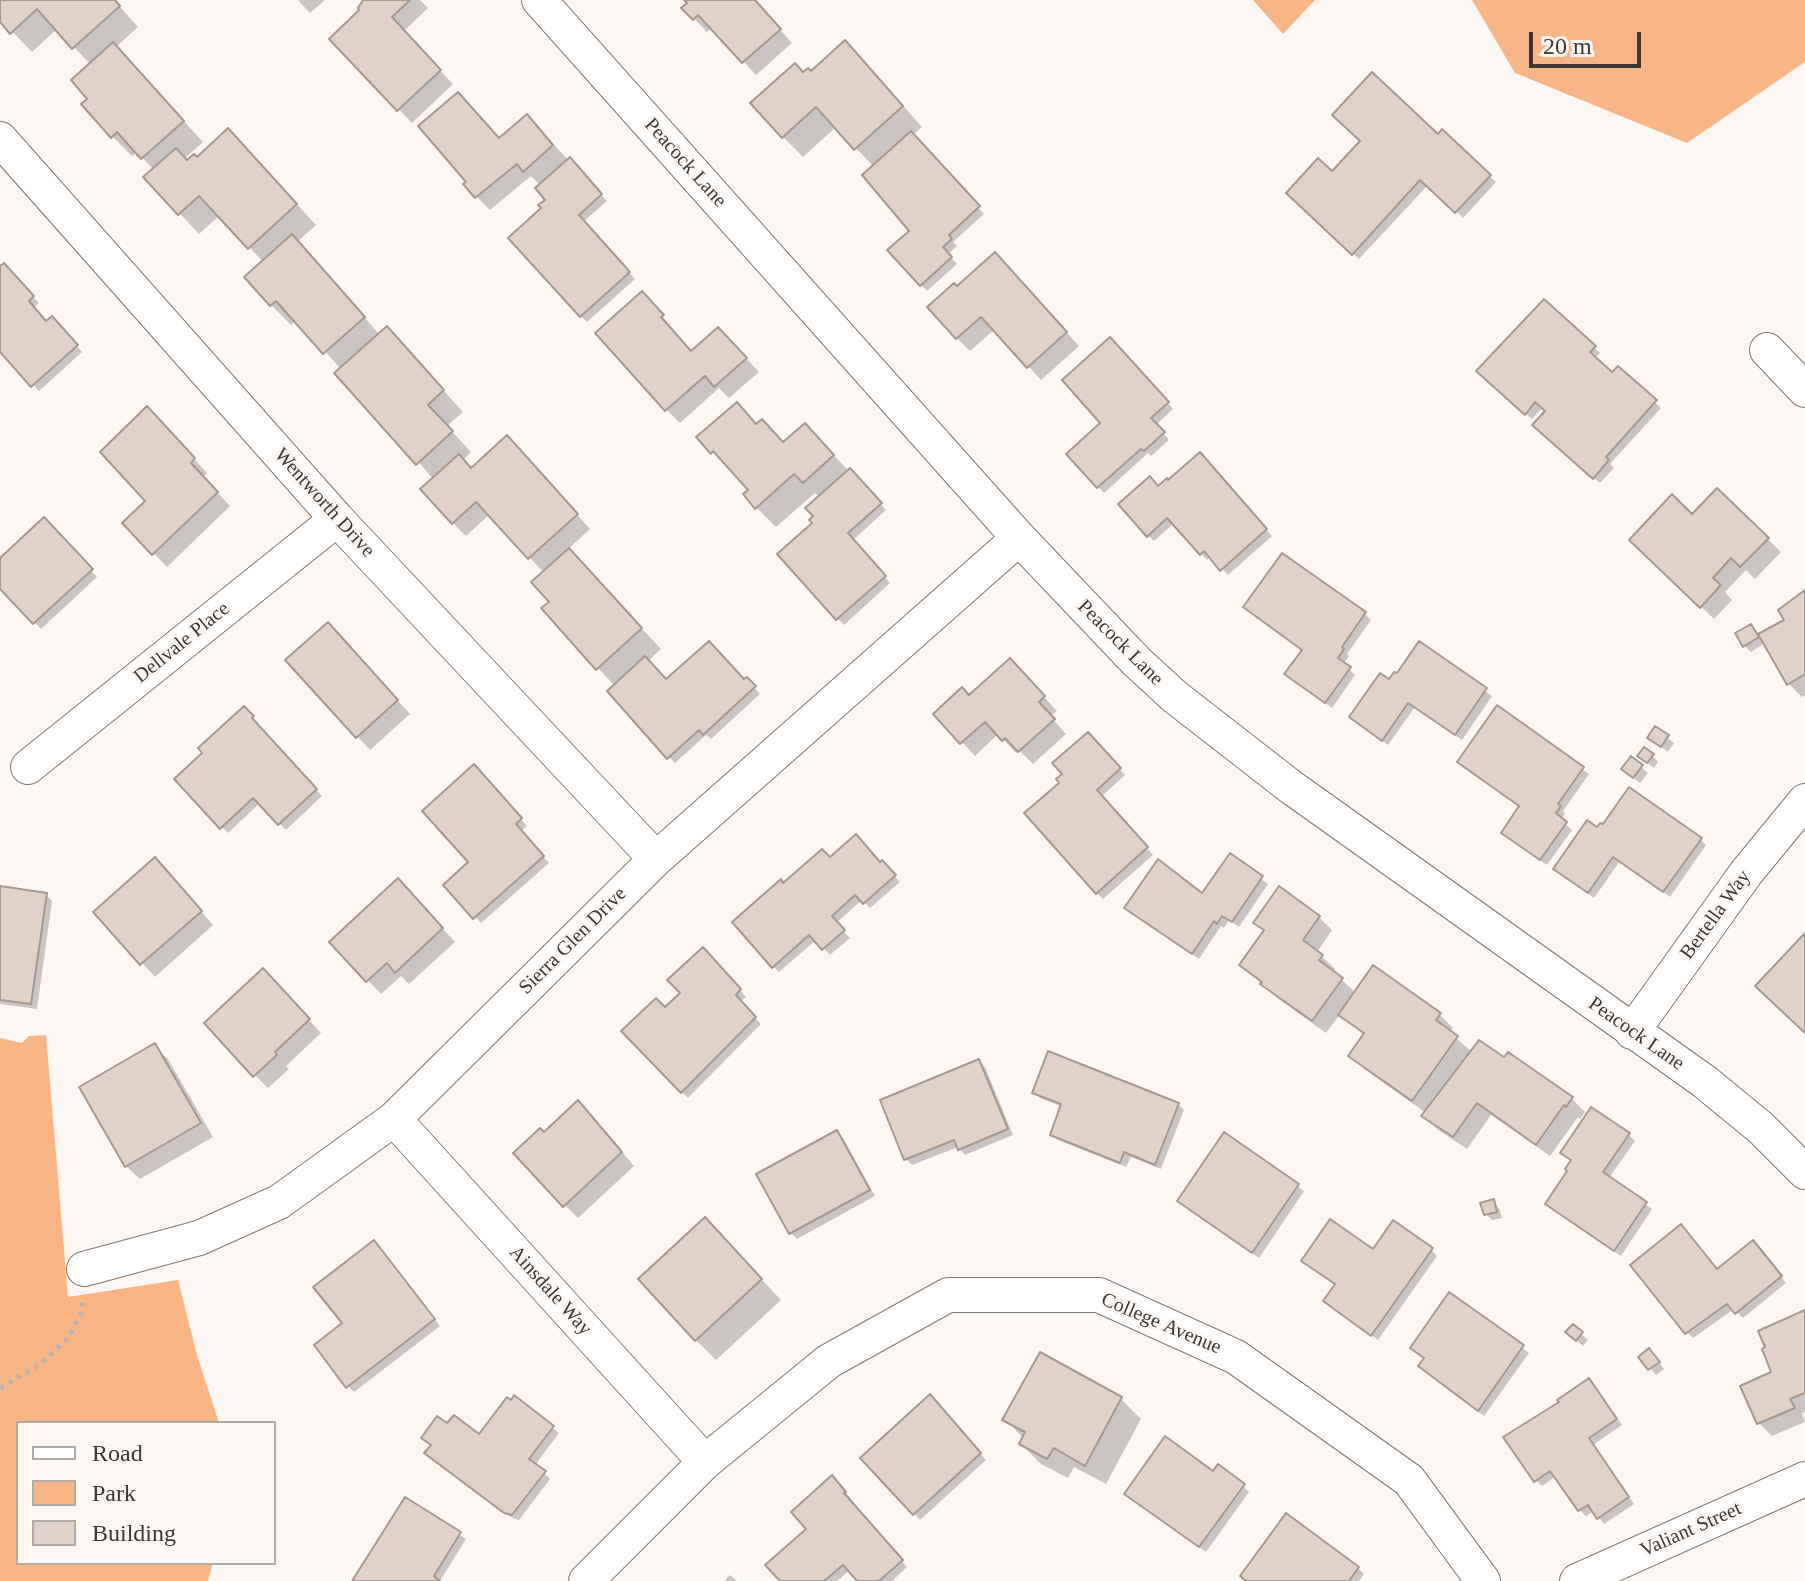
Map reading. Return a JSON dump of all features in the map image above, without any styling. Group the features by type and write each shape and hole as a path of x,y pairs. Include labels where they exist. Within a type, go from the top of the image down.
{"street":[{"name":"Peacock Lane","path":"539,0 1019,538 1136,661 1212,727 1291,787 1715,1089 1761,1128 1805,1172"},
{"name":"Wentworth Drive","path":"4,151 337,519 656,859"},
{"path":"1767,350 1805,390"},
{"name":"Dellvale Place","path":"28,767 337,519"},
{"name":"Sierra Glen Drive","path":"84,1269 199,1238 279,1202 394,1119 656,859 1019,538"},
{"name":"Bertella Way","path":"1632,1032 1763,850 1805,801"},
{"name":"Ainsdale Way","path":"394,1119 705,1462"},
{"name":"College Avenue","path":"586,1581 705,1462 829,1361 948,1295 1099,1295 1236,1357 1409,1480 1483,1581"},
{"name":"Valiant Street","path":"1577,1581 1805,1479"}],"path":[{"path":"0,1388 39,1365 67,1339 81,1315 84,1269"}],"green space":[{"path":"1253,0 1315,0 1283,34"},
{"path":"1472,0 1805,0 1805,62 1687,143 1515,73"},
{"path":"46,1035 68,1297 178,1280 218,1421 16,1421 16,1565 212,1565 208,1581 0,1581 0,1038 22,1043 29,1036"}],"building":[{"path":"0,0 115,0 120,6 72,49 37,9 10,34 0,22"},
{"path":"363,0 410,0 392,17 441,70 397,111 329,39 359,10"},
{"path":"684,0 755,0 781,29 742,63 698,15 693,20 681,8 687,3"},
{"path":"845,40 903,106 854,150 816,107 782,138 750,103 795,63 803,72 808,68 811,71"},
{"path":"113,42 184,121 141,159 117,132 111,138 81,104 87,99 71,80"},
{"path":"1372,72 1438,134 1442,129 1491,175 1455,213 1420,180 1352,255 1286,193 1318,158 1332,171 1360,141 1332,115"},
{"path":"458,92 499,138 527,114 553,145 523,172 517,164 475,198 463,184 466,182 418,126"},
{"path":"228,128 297,204 248,249 199,196 178,215 143,177 176,148 187,160 194,154 197,157"},
{"path":"911,131 980,206 949,235 952,239 943,247 952,257 920,286 887,250 909,231 862,175"},
{"path":"570,157 602,194 579,215 630,272 580,317 508,238 541,208 538,205 545,200 535,188"},
{"path":"292,234 365,317 323,354 276,301 270,306 244,277"},
{"path":"995,252 1067,332 1027,368 981,317 956,339 927,307 954,283 957,286"},
{"path":"4,263 34,296 29,301 46,321 52,316 78,345 31,387 0,352 0,266"},
{"path":"642,291 691,351 718,327 747,358 714,387 705,376 665,411 595,333"},
{"path":"1544,299 1596,346 1590,352 1612,372 1618,366 1657,400 1606,457 1609,460 1593,479 1532,425 1545,411 1535,402 1525,415 1476,371"},
{"path":"387,326 444,390 428,405 453,431 416,465 334,373"},
{"path":"1110,337 1169,402 1151,418 1165,432 1097,488 1066,454 1100,423 1062,380"},
{"path":"737,402 756,424 762,419 783,442 805,423 834,455 803,483 794,474 755,509 743,494 748,490 696,437"},
{"path":"147,406 195,458 191,463 218,492 152,555 122,523 145,501 100,452"},
{"path":"507,435 578,514 528,559 476,502 452,524 420,489 459,454 471,468"},
{"path":"1200,452 1267,529 1220,571 1204,551 1200,555 1167,518 1147,537 1118,504 1150,476 1158,486 1168,480"},
{"path":"850,468 882,503 848,533 886,576 836,620 777,554 812,523 809,520 813,516 805,508"},
{"path":"1717,488 1769,538 1740,567 1731,558 1713,578 1721,585 1700,608 1629,540 1672,494 1692,514"},
{"path":"44,517 93,569 33,624 0,589 0,558"},
{"path":"569,548 642,628 596,670 541,608 549,602 531,582"},
{"path":"1282,553 1366,612 1338,658 1351,667 1325,703 1284,674 1302,650 1243,607"},
{"path":"1805,590 1805,674 1787,685 1758,634 1784,620 1778,610"},
{"path":"328,622 398,700 356,738 285,660"},
{"path":"1751,624 1759,637 1743,647 1735,633"},
{"path":"709,641 744,679 747,677 756,686 703,735 699,730 667,759 607,691 645,656 666,679"},
{"path":"1419,641 1487,688 1455,735 1408,703 1382,741 1349,717 1380,673 1389,679 1394,672 1397,673"},
{"path":"1010,658 1045,696 1039,702 1055,719 1018,752 1005,738 1002,741 985,722 960,744 933,714 962,687 969,695"},
{"path":"1497,705 1584,767 1558,804 1561,806 1556,813 1567,822 1540,860 1501,833 1519,806 1457,762"},
{"path":"244,706 317,789 278,825 253,798 220,829 174,779 202,753 198,748"},
{"path":"1655,726 1669,735 1661,747 1647,738"},
{"path":"1088,732 1121,768 1097,790 1148,847 1096,894 1024,813 1059,783 1056,779 1062,774 1052,763"},
{"path":"1644,747 1654,754 1647,763 1637,756"},
{"path":"1631,756 1643,765 1633,778 1621,769"},
{"path":"474,764 522,818 516,824 544,856 473,919 443,885 468,862 422,811"},
{"path":"1629,787 1702,838 1663,892 1613,857 1588,893 1553,869 1587,820 1597,827 1603,824"},
{"path":"856,834 896,875 863,904 855,895 832,916 845,930 822,950 809,935 772,968 732,922 781,879 783,883 822,849 830,857"},
{"path":"1230,853 1263,876 1232,922 1222,916 1217,924 1214,921 1192,954 1124,908 1158,859 1202,893"},
{"path":"155,857 202,911 140,965 93,912"},
{"path":"398,878 443,928 395,973 387,963 366,982 329,942"},
{"path":"0,886 47,893 31,1004 0,1000"},
{"path":"1279,886 1320,916 1303,940 1323,955 1319,960 1343,978 1312,1021 1239,965 1264,930 1253,923"},
{"path":"1805,933 1805,1033 1755,986"},
{"path":"703,947 741,989 736,995 756,1017 681,1093 621,1031 656,998 665,1007 680,993 667,980"},
{"path":"1373,965 1441,1013 1436,1020 1458,1036 1412,1101 1348,1056 1364,1033 1338,1015"},
{"path":"263,968 310,1019 253,1077 204,1023"},
{"path":"1479,1040 1504,1057 1508,1052 1573,1097 1536,1145 1477,1103 1453,1137 1421,1116"},
{"path":"155,1043 201,1123 125,1167 79,1087"},
{"path":"1048,1051 1179,1103 1155,1165 1124,1152 1120,1163 1050,1135 1061,1104 1032,1093"},
{"path":"979,1059 1008,1129 958,1150 954,1140 904,1160 880,1100"},
{"path":"578,1100 622,1152 563,1207 513,1153 540,1128 544,1132"},
{"path":"1591,1107 1630,1133 1603,1172 1647,1202 1614,1251 1545,1204 1571,1160 1560,1153"},
{"path":"837,1130 870,1190 789,1234 756,1174"},
{"path":"1224,1132 1299,1184 1252,1253 1177,1201"},
{"path":"1494,1199 1497,1212 1484,1215 1480,1203"},
{"path":"705,1217 762,1279 695,1341 638,1279"},
{"path":"1330,1219 1373,1249 1393,1220 1433,1248 1371,1336 1323,1301 1335,1284 1301,1261"},
{"path":"1681,1224 1717,1269 1753,1240 1782,1276 1735,1314 1727,1304 1685,1334 1630,1265"},
{"path":"374,1240 435,1319 346,1388 314,1345 342,1323 313,1287"},
{"path":"1449,1292 1524,1345 1478,1411 1418,1366 1424,1358 1410,1348"},
{"path":"1805,1310 1805,1393 1790,1399 1795,1408 1757,1424 1740,1386 1771,1372 1758,1331"},
{"path":"1573,1324 1583,1332 1576,1341 1565,1332"},
{"path":"1649,1348 1660,1362 1648,1370 1638,1357"},
{"path":"1040,1352 1122,1397 1085,1466 1054,1448 1047,1459 1019,1444 1025,1432 1002,1420"},
{"path":"1589,1378 1617,1419 1589,1438 1629,1497 1597,1519 1588,1505 1578,1511 1550,1471 1534,1482 1503,1437 1559,1402 1557,1400"},
{"path":"930,1394 981,1453 913,1515 860,1458"},
{"path":"514,1395 554,1426 529,1459 546,1471 512,1515 504,1513 424,1453 431,1445 421,1438 437,1416 447,1423 454,1415 479,1434 507,1397 511,1400"},
{"path":"1165,1436 1213,1471 1218,1464 1245,1484 1199,1547 1124,1494"},
{"path":"832,1475 903,1560 879,1581 857,1581 843,1565 824,1581 780,1581 765,1565 806,1529 791,1512"},
{"path":"405,1497 461,1532 434,1576 440,1581 352,1581"},
{"path":"1286,1513 1359,1567 1349,1581 1246,1581 1240,1576"}]}
